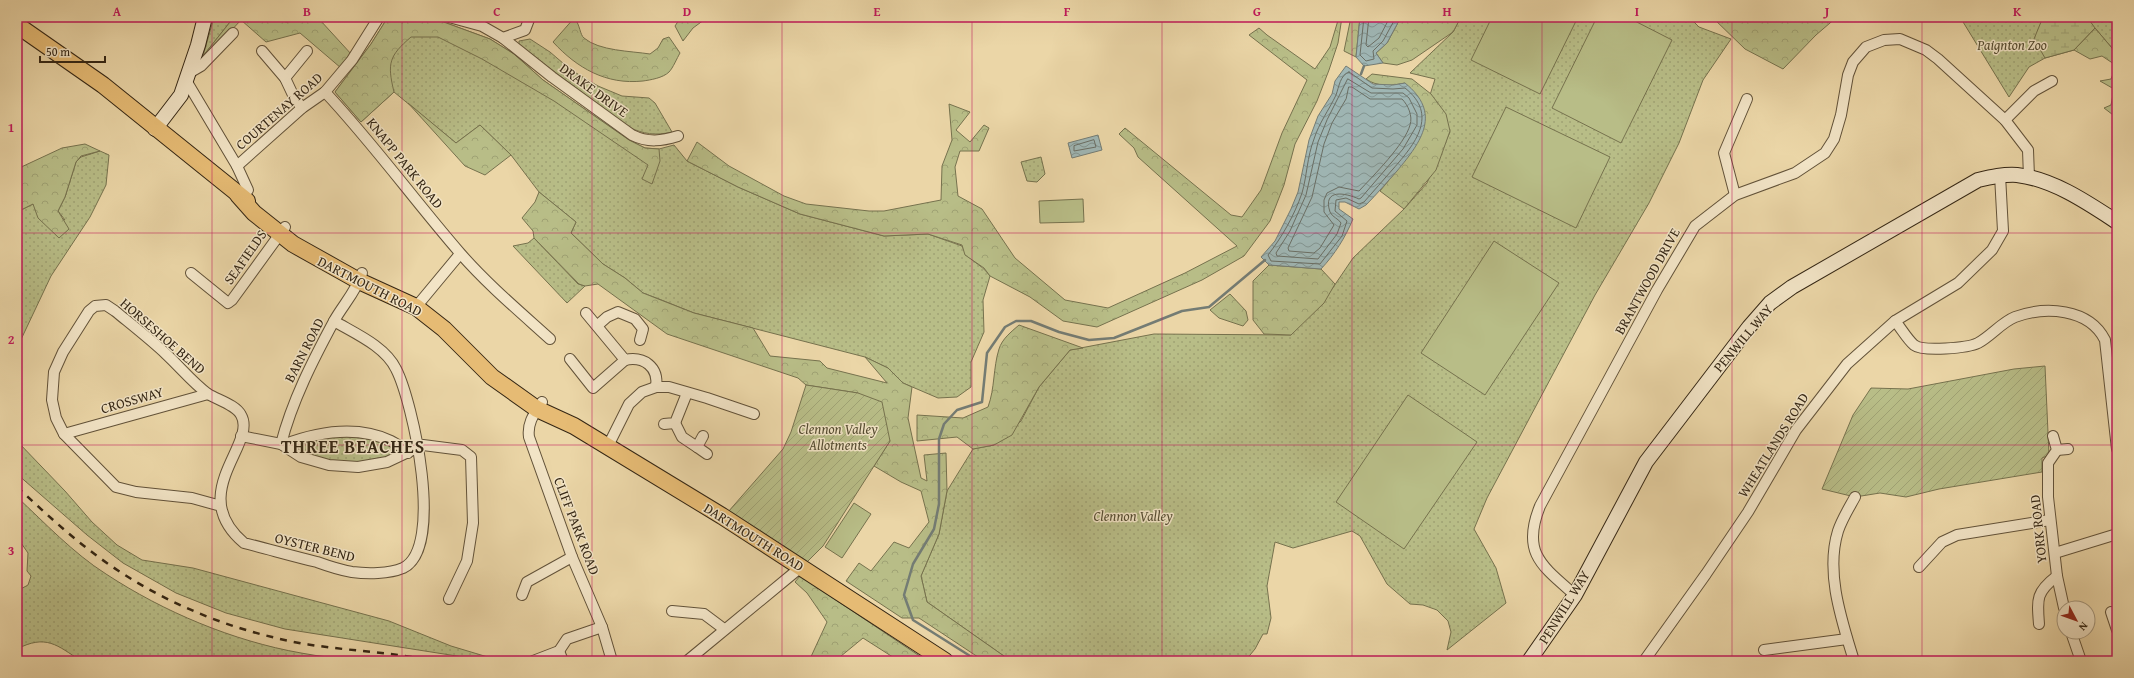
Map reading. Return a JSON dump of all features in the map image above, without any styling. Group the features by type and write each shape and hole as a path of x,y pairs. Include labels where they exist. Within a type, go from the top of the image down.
{"main road":[{"name":"DARTMOUTH ROAD","path":"19,29 103,85 155,129 243,193 282,230 361,277 406,291 492,376 608,446 801,567 945,661"}],"street":[{"path":"155,129 174,105 188,78 205,17"},
{"name":"COURTENAY ROAD","path":"237,166 302,108 325,92 352,60 379,17"},
{"name":"DRAKE DRIVE","path":"449,17 482,26 503,38 552,77 632,135 642,140 651,141 663,141 678,136"},
{"path":"503,38 525,30 530,17"},
{"path":"188,78 234,33"},
{"name":"BRANTWOOD DRIVE","path":"1575,595 1545,569 1537,558 1532,543 1533,524 1540,506 1679,251 1695,226 1735,195 1795,173 1825,152 1836,133 1841,115 1846,84 1853,62 1866,47 1876,43 1900,40 1926,50 1980,96 2005,120 2028,150 2028,177"},
{"path":"262,51 285,78 294,97 302,108"},
{"path":"285,78 307,51"},
{"path":"188,78 237,166 243,193"},
{"path":"2005,120 2034,91 2052,81"},
{"name":"KNAPP PARK ROAD","path":"325,92 352,121 460,254 480,275 550,339"},
{"path":"1735,195 1724,153 1747,99"},
{"name":"PENWILL WAY","path":"1529,661 1575,595 1646,462 1748,327 1770,303 1812,274 1978,180 2000,175 2028,177 2064,190 2117,222"},
{"name":"WHEATLANDS ROAD","path":"1644,661 1748,512 1796,430 1821,395 1847,364 1895,321 1958,283 1992,250 2003,231 2000,175"},
{"name":"SEAFIELDS","path":"191,273 228,303 232,300 282,230"},
{"path":"420,304 460,254"},
{"name":"BARN ROAD","path":"282,444 292,406 334,320 361,277"},
{"name":"HORSESHOE BEND","path":"221,506 192,498 136,492 116,486 64,434 56,418 52,400 54,372 63,352 89,311 95,306 106,305 115,311 208,394 237,410 241,415 244,430 241,436"},
{"path":"598,325 607,317 618,312 635,319 643,329 640,340"},
{"path":"1895,321 1915,345 1925,349 1953,348 1976,344 2014,317 2035,312 2071,313 2084,318 2095,325 2105,340 2117,449"},
{"path":"586,313 598,325 625,360"},
{"name":"OYSTER BEND","path":"241,436 224,476 221,514 235,535 244,543 352,572 387,572 404,568 412,560 418,550 423,525 424,493 419,449 409,406 396,368 379,350 334,320"},
{"path":"570,358 593,388 625,360 633,358 642,360 650,366 657,377 656,387"},
{"path":"608,446 629,404 642,392 656,387 669,387 754,414"},
{"path":"687,393 675,423 682,437 706,454"},
{"name":"CROSSWAY","path":"64,434 208,394"},
{"name":"CLIFF PARK ROAD","path":"540,406 529,425 529,437 572,557 602,628 612,661"},
{"path":"664,424 675,423"},
{"path":"282,444 328,432 361,432 384,438 404,448 408,453"},
{"path":"241,436 282,444 301,457 329,465 358,467 387,462 419,449 423,445 462,450 471,457 473,523 466,561 449,599"},
{"path":"696,447 703,436"},
{"path":"2054,436 2057,450 2068,449"},
{"name":"YORK ROAD","path":"2057,450 2048,463 2050,520 2057,576 2062,600"},
{"path":"1854,497 1838,529 1834,555 1834,576 1847,639 1854,661"},
{"path":"1919,567 1942,542 1957,535 2050,520"},
{"path":"2055,553 2117,534"},
{"path":"522,595 526,582 572,557"},
{"path":"687,661 801,567"},
{"path":"2039,624 2038,604 2042,587 2057,576"},
{"path":"672,611 704,614 713,619 724,629"},
{"path":"2111,612 2117,630"},
{"path":"533,661 559,651 568,638 602,628"},
{"path":"1764,650 1847,639"},
{"path":"2073,640 2080,661"},
{"path":"559,651 564,661"}],"green space":[{"path":"214,17 234,17 203,56"},
{"path":"234,17 272,17 286,22 302,20 305,17 322,17 320,20 352,55 341,68 300,33 266,42 241,20 201,63 203,56"},
{"path":"272,17 305,17 302,20 286,22"},
{"path":"388,17 430,17 490,39 514,54 543,80 629,140 645,148 659,149 674,145 687,161 738,187 800,214 884,236 928,234 962,246 971,259 990,276 983,300 984,332 971,362 971,387 957,397 938,398 903,383 888,368 865,357 694,313 643,293 625,278 603,264 571,233 576,222 539,192 511,155 480,125 456,143 394,92 361,122 335,92 371,44"},
{"path":"388,17 430,17 490,39 514,54 543,80 629,140 645,148 659,149 660,161 652,184 642,179 648,165 554,101 482,59 438,37 411,37 398,50 394,55 391,67 394,92 361,122 335,92 371,44"},
{"path":"575,17 577,17 575,19 583,37 598,46 616,50 650,54 658,48 663,39 669,37 680,53 673,66 666,74 653,79 629,82 593,73 572,60 553,42"},
{"path":"681,17 708,17 693,28 683,41 675,26"},
{"path":"1339,17 1342,17 1338,43 1329,70 1317,101 1295,144 1284,185 1270,221 1244,256 1202,280 1097,327 1063,321 1030,297 990,276 984,268 965,255 962,245 928,234 884,236 800,214 738,187 687,161 697,142 729,166 784,196 806,204 869,211 884,211 941,200 942,166 952,140 949,104 970,112 956,130 970,142 984,125 989,128 979,151 960,151 955,167 958,196 982,209 1015,258 1065,300 1108,308 1185,273 1237,246 1138,157 1134,148 1119,134 1125,128 1231,215 1242,217 1261,190 1282,133 1307,80 1249,35 1259,28 1315,69 1330,47"},
{"path":"1351,17 1360,17 1356,57 1344,51"},
{"path":"1401,17 1461,17 1453,32 1412,60 1397,65 1383,63 1376,53 1387,43"},
{"name":"Clennon Valley","path":"1461,17 1689,17 1699,27 1731,39 1703,80 1679,143 1649,203 1595,295 1487,498 1474,529 1496,568 1506,603 1447,650 1451,632 1448,621 1437,610 1423,605 1410,604 1387,584 1360,536 1352,531 1293,548 1275,542 1267,586 1271,618 1267,634 1263,634 1255,649 1245,661 1011,661 927,602 921,576 939,534 947,491 973,449 994,445 1021,421 1039,387 1070,350 1154,334 1291,335 1332,289 1353,258 1404,209 1427,183 1450,132 1430,95 1435,79 1410,73 1453,32"},
{"path":"1492,17 1578,17 1540,94 1471,60"},
{"path":"1597,17 1627,17 1672,40 1621,143 1552,108"},
{"path":"1712,17 1837,17 1816,35 1783,69 1745,49"},
{"name":"Paignton Zoo","path":"1960,17 2117,17 2117,54 2095,28 2074,50 2045,58 2029,67 2009,97"},
{"path":"2043,17 2087,17 2095,28 2074,50 2045,58 2034,39"},
{"path":"2095,28 2117,54 2117,118 2104,108 2111,105 2114,89 2100,81 2111,79 2115,69 2114,64 2102,56 2090,59 2074,50"},
{"path":"530,39 550,52 571,70 598,86 622,96 649,98 655,103 672,132 650,134 628,127 519,45 519,41"},
{"path":"1372,74 1412,79 1431,94 1446,114 1450,131 1436,170 1404,209 1380,191 1394,174 1405,83 1380,85 1366,79"},
{"path":"408,103 456,143 480,125 511,155 485,175 465,166"},
{"path":"1506,107 1610,157 1576,228 1472,177"},
{"path":"85,144 100,151 81,156 76,162 65,197 58,211 69,229 59,238 38,218 33,204 17,212 17,169 62,148"},
{"path":"100,151 109,155 106,185 90,217 51,276 17,348 17,212 33,204 65,220 58,211 65,197 76,162 81,157"},
{"path":"1041,157 1045,174 1037,182 1027,181 1021,162"},
{"path":"539,192 576,222 571,233 603,264 625,278 643,293 694,313 753,328 770,356 820,361 827,368 887,383 865,357 888,368 903,383 912,387 908,418 921,478 927,481 924,455 946,453 947,491 939,534 921,576 927,602 1011,661 984,661 919,618 902,618 846,581 859,563 871,571 894,542 909,548 929,522 921,491 901,482 874,466 890,441 858,393 806,385 798,378 667,334 598,284 585,286 579,284 534,238 533,231 522,218 535,202"},
{"path":"1083,199 1084,222 1040,223 1039,201"},
{"path":"534,238 578,284 585,286 567,303 513,246 528,243"},
{"path":"1494,241 1559,283 1485,395 1421,353"},
{"path":"1269,265 1321,269 1335,284 1324,303 1291,335 1264,334 1253,320 1253,281"},
{"path":"1230,294 1246,311 1248,320 1243,326 1219,318 1210,310"},
{"path":"1019,325 1083,348 1070,350 1039,387 1012,435 994,445 973,449 957,437 917,441 917,415 963,418 988,407 992,393 1000,345"},
{"path":"2045,366 2049,455 2042,458 2042,472 1939,489 1906,497 1880,493 1855,497 1822,489 1853,415 1871,388 1908,389 2014,369"},
{"name":"Clennon Valley Allotments","path":"806,385 858,393 882,402 890,441 823,546 807,562 728,512 783,449 791,432"},
{"path":"1408,395 1477,442 1404,549 1336,502"},
{"path":"324,436 364,438 392,446 401,451 373,461 345,463 318,457 291,445"},
{"path":"17,441 65,491 92,522 117,545 142,560 193,568 389,621 451,646 501,661 475,661 463,657 285,629 226,613 176,593 123,563 87,535 17,474"},
{"path":"17,497 82,557 94,566 128,588 175,613 225,633 275,648 361,661 81,661 65,650 51,643 36,642 17,649 17,591 28,585 31,576 27,571 28,553 17,537"},
{"path":"854,503 871,514 842,558 825,547"},
{"path":"800,576 927,661 899,661 863,638 835,661 809,661 827,622 807,593 795,582"}],"water":[{"path":"1360,17 1401,17 1387,43 1376,53 1383,63 1364,66 1356,57"},
{"path":"1346,66 1373,84 1393,85 1405,83 1416,94 1423,105 1425,116 1424,127 1420,138 1406,160 1366,205 1359,209 1345,202 1339,202 1339,209 1353,219 1339,246 1321,269 1269,265 1261,257 1275,241 1291,209 1298,192 1309,140 1318,116 1332,94 1335,81"},
{"path":"1098,135 1102,150 1072,158 1068,143"}],"waterway":[{"path":"1361,74 1364,66"},
{"path":"978,661 913,620 904,595 913,564 934,529 939,504 939,439 944,424 957,410 982,402 987,353 1005,327 1016,321 1031,321 1059,332 1089,340 1114,338 1182,311 1209,307 1265,260"}],"railway":[{"path":"17,487 52,519 109,565 154,592 201,614 251,631 315,646 415,657 435,661"}],"district":[{"name":"THREE BEACHES","path":"353,446"}]}
